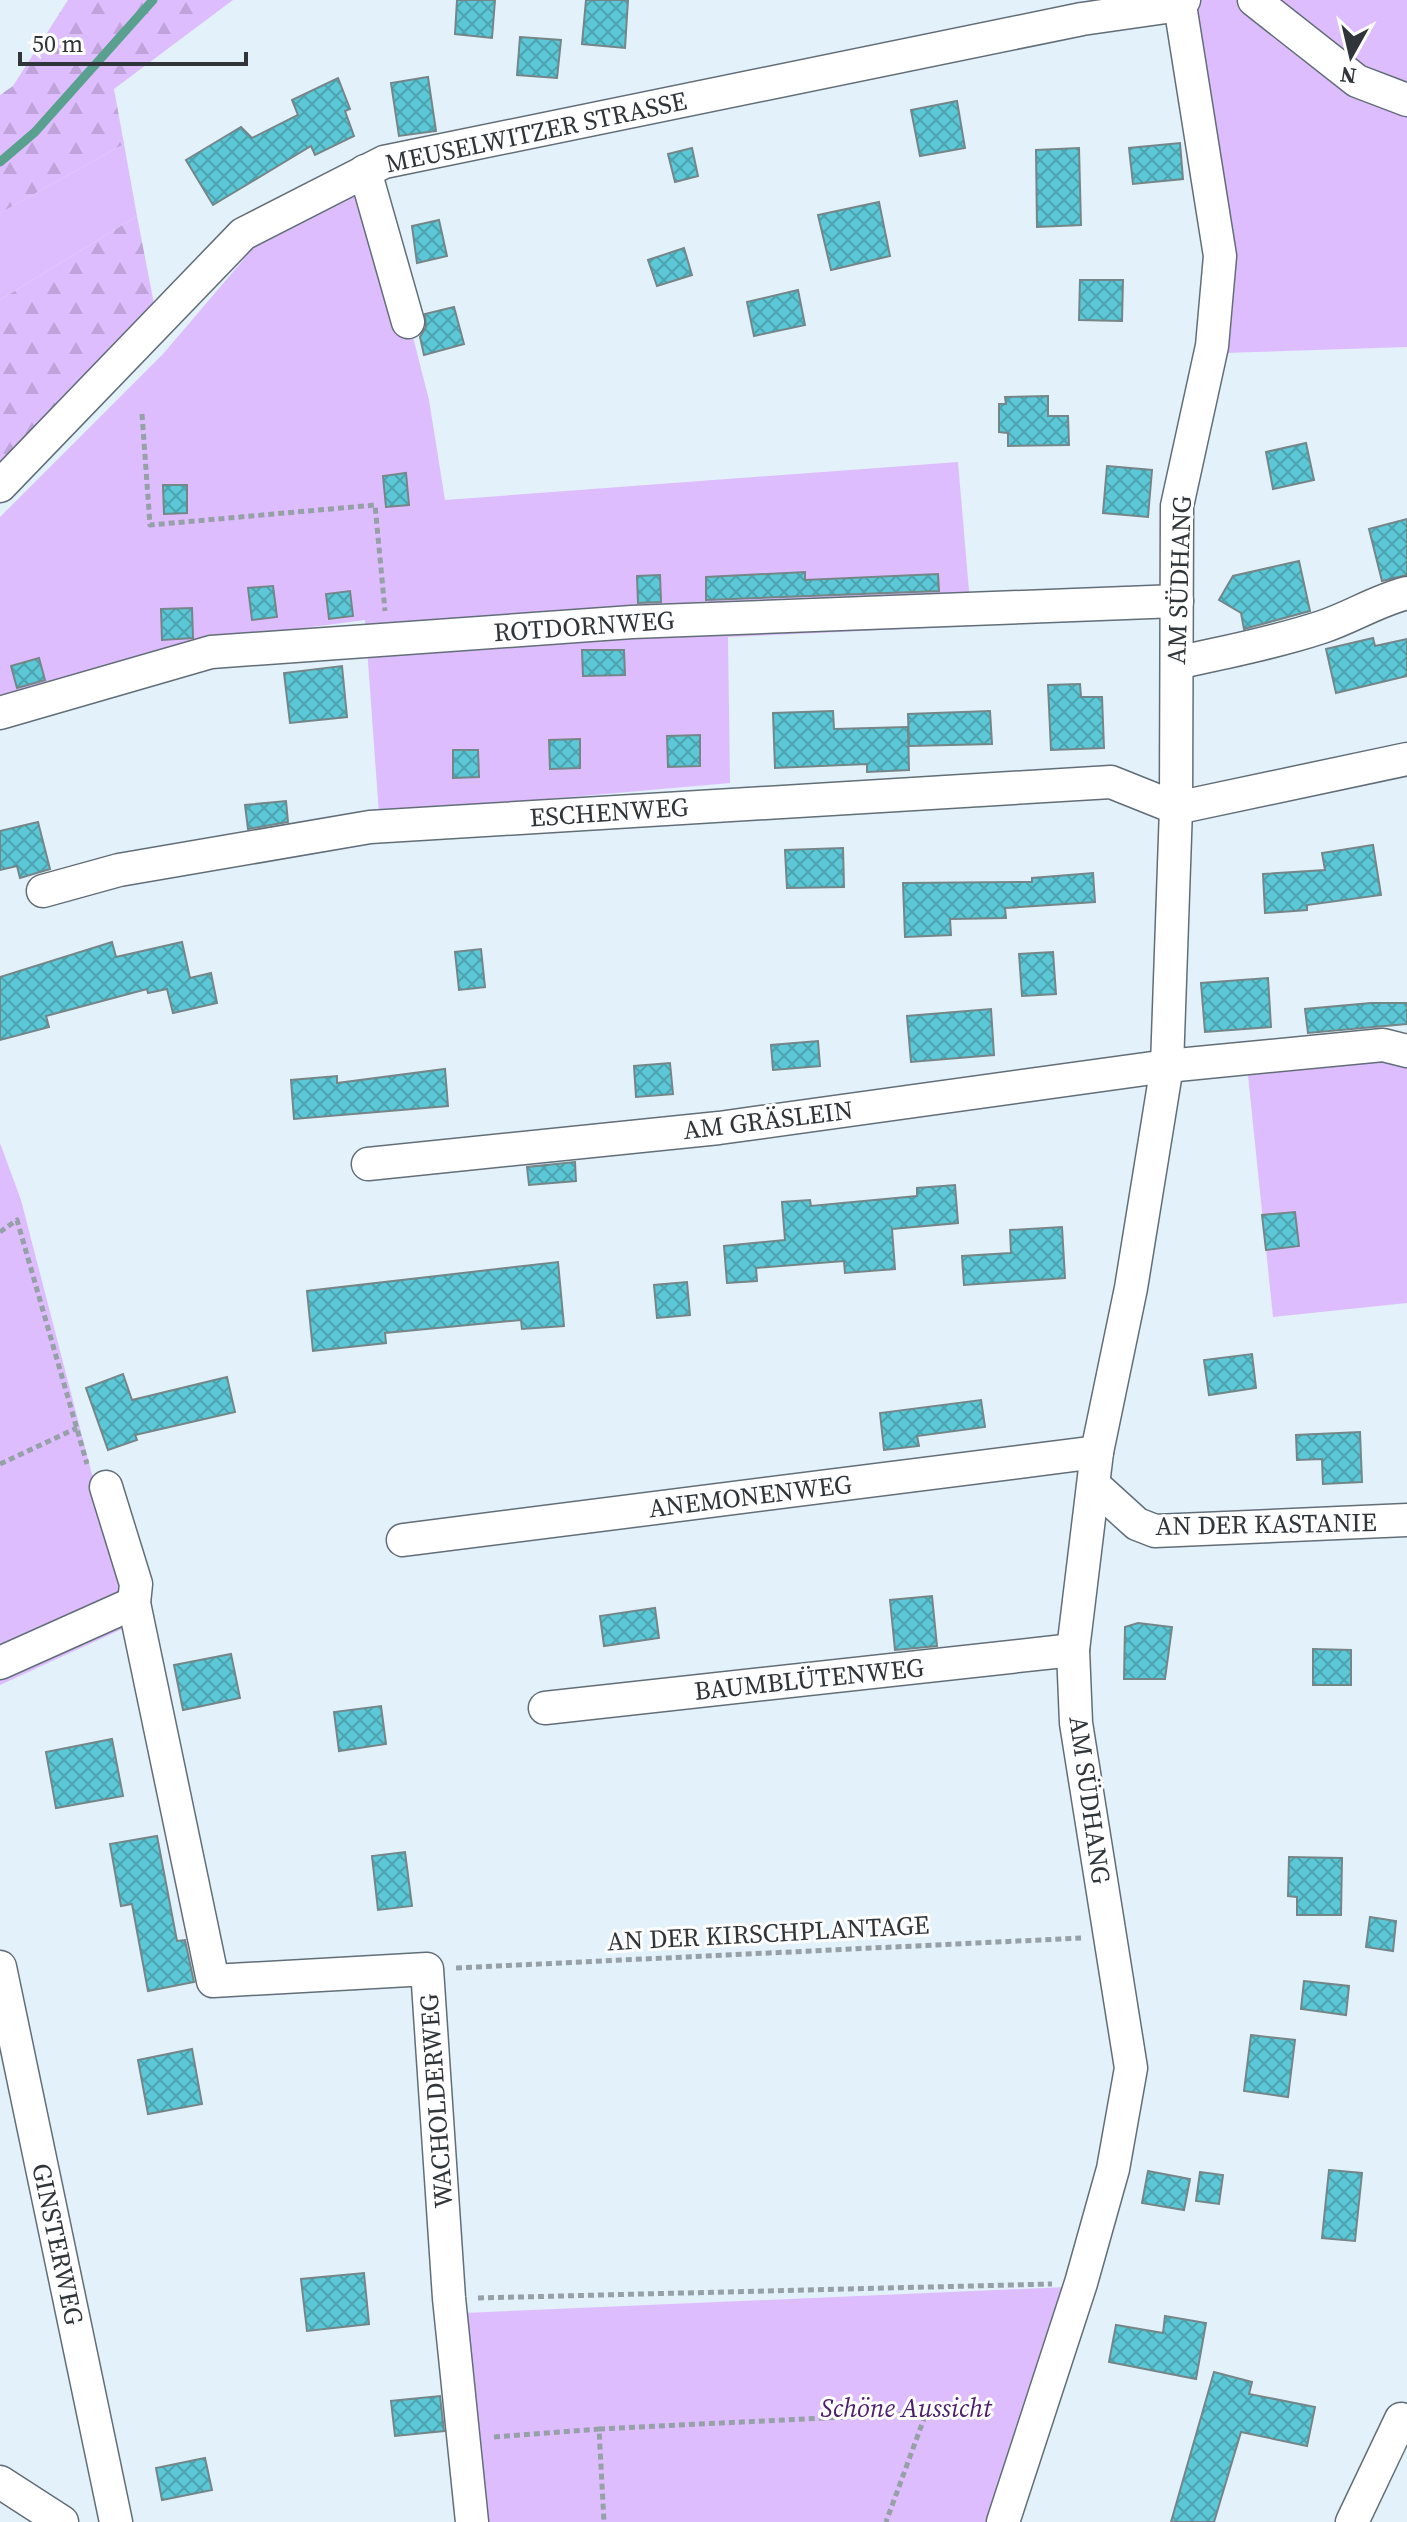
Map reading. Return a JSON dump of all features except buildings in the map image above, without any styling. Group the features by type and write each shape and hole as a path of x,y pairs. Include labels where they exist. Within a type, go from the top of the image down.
{"street":[{"path":"1254,0 1357,81 1407,100"},
{"name":"MEUSELWITZER STRASSE","path":"0,486 243,234 384,162 1082,19 1182,2"},
{"name":"AM SÜDHANG","path":"1003,2522 1081,2283 1113,2169 1131,2068 1076,1723 1073,1650 1097,1452 1131,1288 1167,1066 1176,808 1177,506 1212,346 1220,256 1182,2"},
{"path":"365,171 408,322"},
{"path":"1177,663 1319,628 1362,613 1376,601 1407,593"},
{"name":"ROTDORNWEG","path":"0,713 211,652 632,622 1177,601"},
{"path":"1176,808 1407,759"},
{"name":"ESCHENWEG","path":"43,891 119,870 370,827 1111,782 1176,808"},
{"path":"1167,1066 1383,1045 1407,1051"},
{"name":"AM GRÄSLEIN","path":"368,1164 719,1128 1167,1066"},
{"name":"ANEMONENWEG","path":"403,1540 1097,1452"},
{"name":"WACHOLDERWEG","path":"97,1477 136,1584 134,1603 213,1981 427,1969 449,2298 472,2522"},
{"name":"AN DER KASTANIE","path":"1094,1485 1137,1524 1155,1531 1407,1520"},
{"path":"0,1663 134,1603"},
{"name":"BAUMBLÜTENWEG","path":"545,1708 1073,1650"},
{"name":"GINSTERWEG","path":"0,1967 116,2522"},
{"path":"1352,2522 1401,2419"},
{"path":"0,2482 62,2522"}],"path":[{"path":"142,414 150,525 375,505 387,639"},
{"path":"0,1232 17,1220 77,1428 97,1477"},
{"path":"0,1464 77,1428"},
{"name":"AN DER KIRSCHPLANTAGE","path":"427,1969 1110,1936"},
{"path":"449,2298 1081,2283"},
{"path":"465,2440 599,2429 926,2413 886,2522"},
{"path":"599,2429 604,2522"}],"green space":[{"path":"68,0 233,0 114,89 124,144 0,213 0,95 13,86"},
{"path":"1199,0 1407,0 1407,347 1224,353 1233,280 1233,236 1200,79 1195,20"},
{"path":"124,144 137,216 0,300 0,213"},
{"path":"374,184 429,400 445,500 958,462 972,626 728,637 730,783 379,814 365,620 205,641 0,700 0,517 163,354 261,239"},
{"path":"137,216 155,309 0,466 0,300"},
{"path":"1313,1057 1407,1060 1407,1303 1273,1317 1247,1066"},
{"path":"0,1143 21,1200 131,1625 0,1685"},
{"name":"Schöne Aussicht","path":"1067,2287 990,2522 489,2522 464,2313"}],"waterway":[{"path":"0,162 35,132 153,0"}]}
